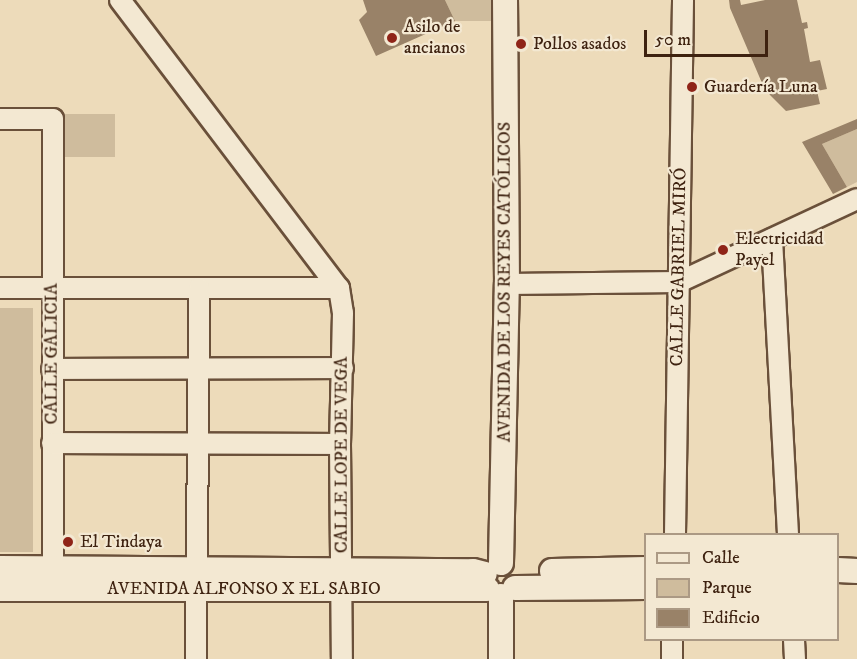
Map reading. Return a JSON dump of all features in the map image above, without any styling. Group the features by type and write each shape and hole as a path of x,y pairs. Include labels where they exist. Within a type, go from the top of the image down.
{"street":[{"path":"120,0 339,288"},
{"name":"AVENIDA DE LOS REYES CATÓLICOS","path":"501,659 507,284 505,0"},
{"name":"CALLE GABRIEL MIRÓ","path":"675,533 683,0"},
{"name":"CALLE GALICIA","path":"0,119 53,119 53,579"},
{"path":"507,284 680,282 857,202"},
{"path":"772,239 788,533"},
{"path":"0,288 339,288"},
{"path":"196,659 199,288"},
{"name":"CALLE LOPE DE VEGA","path":"339,288 343,313 340,444 342,659"},
{"path":"52,369 343,368"},
{"path":"52,443 340,444"},
{"name":"AVENIDA ALFONSO X EL SABIO","path":"0,568 53,579"},
{"path":"501,580 644,569"},
{"path":"839,570 857,571"},
{"name":"AVENIDA ALFONSO X EL SABIO","path":"0,589 53,579 342,579 473,571 501,580"},
{"path":"501,580 644,587"},
{"path":"839,586 857,586"},
{"path":"672,641 672,659"},
{"path":"794,641 795,659"}],"green space":[{"path":"445,0 492,0 492,21 455,21"},
{"path":"64,114 115,114 115,157 64,157"},
{"path":"857,129 857,182 847,187 822,144"},
{"path":"0,308 33,308 33,552 0,552"}],"building":[{"name":"Asilo de ancianos","path":"363,0 445,0 455,21 376,56 359,20 367,12"},
{"path":"729,0 740,0 741,5 765,0 797,0 802,23 807,22 808,28 804,29 810,62 820,60 827,89 817,91 820,104 786,111 765,90 730,8"},
{"path":"857,119 857,129 822,144 847,187 833,194 802,142"}],"place":[{"name":"Asilo de ancianos","path":"392,38"},
{"name":"Pollos asados","path":"521,44"},
{"name":"Guardería Luna","path":"692,87"},
{"name":"Electricidad Payel","path":"723,250"},
{"name":"El Tindaya","path":"68,542"}]}
